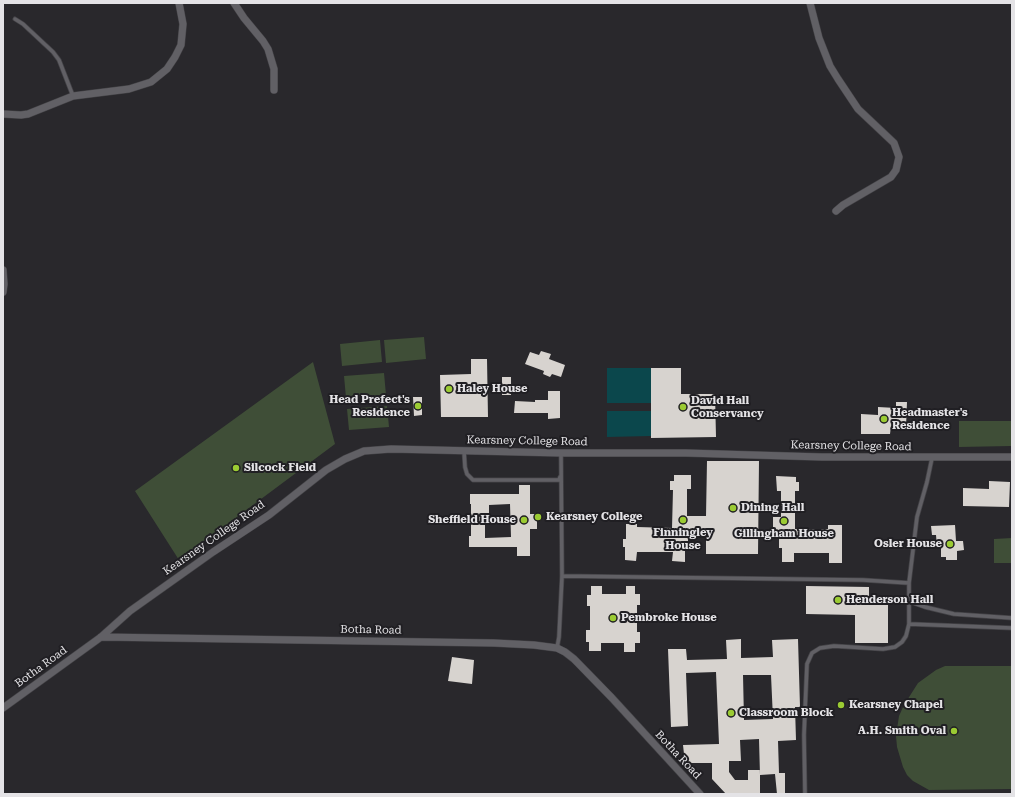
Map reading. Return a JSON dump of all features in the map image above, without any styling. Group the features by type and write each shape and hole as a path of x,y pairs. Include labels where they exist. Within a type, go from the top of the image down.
{"street":[{"path":"3,114 28,114 73,96 129,89 145,85 161,75 175,58 181,45 183,24 179,3"},
{"path":"234,3 263,41 268,50 274,69 274,90"},
{"path":"810,3 816,27 830,66 858,109 894,143 899,157 898,164 891,177 843,205 836,211"},
{"path":"3,270 3,292"},
{"name":"Kearsney College Road","path":"101,637 130,611 213,552 269,515 326,470 345,459 364,451 391,449 561,453 686,453 822,457 1012,457"},
{"name":"Botha Road","path":"3,708 101,637 494,643 534,645 557,648 565,652 584,670 700,794"}],"lane":[{"path":"15,19 23,24 54,52 73,96"},
{"path":"464,451 467,474 473,480 559,480 561,474"},
{"path":"557,648 559,638 562,576 561,453"},
{"path":"805,794 804,735 807,664 812,653 820,648 834,646 883,649 895,647 902,642 906,636 909,624 909,583 917,517 932,458"},
{"path":"562,576 863,580 909,583"},
{"path":"908,601 954,614 1012,618"},
{"path":"909,624 1012,628"}],"green space":[{"path":"424,337 426,359 386,363 384,340"},
{"path":"380,340 382,362 342,366 340,344"},
{"name":"Silcock Field","path":"313,362 335,444 179,560 135,491"},
{"path":"384,373 386,395 346,398 344,376"},
{"path":"387,406 389,427 349,430 347,409"},
{"path":"959,421 1011,421 1011,446 959,447"},
{"path":"1012,538 1012,563 994,563 994,539"},
{"name":"A.H. Smith Oval","path":"945,666 1012,666 1012,789 929,790 913,781 907,775 897,747 896,736 899,716 918,683 936,670"}],"water":[{"path":"607,368 651,368 651,403 607,403"},
{"path":"607,411 651,411 651,436 607,437"}],"building":[{"path":"541,351 551,354 549,359 565,365 561,377 552,374 550,377 543,374 544,371 525,364 530,352 539,355"},
{"name":"Haley House","path":"471,359 487,359 488,417 441,417 440,375 471,374"},
{"name":"David Hall Conservancy","path":"651,368 681,368 681,394 715,394 716,437 651,438"},
{"path":"502,377 511,377 511,395 502,395"},
{"name":"Haley House","path":"548,391 560,391 560,418 548,419 548,413 514,413 515,401 535,402 535,400 548,400"},
{"name":"Head Prefect's Residence","path":"413,397 422,397 422,415 414,416"},
{"name":"Headmaster's Residence","path":"896,402 907,402 906,427 891,426 890,434 861,434 861,414 878,415 878,407 896,408"},
{"name":"Dining Hall","path":"707,461 759,461 758,554 706,554 706,530 688,529 688,545 685,545 685,562 672,561 673,552 637,552 636,561 625,560 625,547 623,547 623,539 626,539 626,524 637,524 637,527 672,528 673,490 670,490 670,481 674,481 674,475 691,475 691,489 687,489 687,516 706,516"},
{"name":"Gillingham House","path":"776,476 796,477 796,482 799,482 799,491 795,491 795,529 828,529 828,525 842,525 842,563 829,563 829,553 794,553 794,562 782,562 782,548 779,548 779,530 773,530 773,517 781,517 781,491 777,491"},
{"path":"989,481 1010,482 1009,507 963,506 963,488 989,489"},
{"name":"Sheffield House","path":"519,485 530,485 530,514 537,514 537,529 530,529 530,556 517,556 517,547 469,547 469,536 471,536 470,494 519,494","holes":["510,504 511,537 485,538 485,523 489,523 489,505"]},
{"name":"Osler House","path":"955,525 956,541 963,541 964,550 957,551 957,560 946,560 946,557 941,557 941,547 937,547 936,535 932,535 931,526"},
{"name":"Pembroke House","path":"591,586 602,586 602,594 626,594 626,586 635,586 635,594 640,594 640,605 637,605 637,632 640,632 640,643 635,643 635,652 624,652 624,643 601,643 601,651 589,651 589,642 586,642 586,630 590,630 590,606 587,606 587,595 591,595"},
{"name":"Henderson Hall","path":"806,586 869,587 869,605 888,605 888,643 855,643 855,615 806,614"},
{"name":"Classroom Block","path":"741,639 741,658 773,657 772,640 798,639 800,707 795,707 796,740 778,741 779,773 785,773 785,794 777,794 775,774 760,775 760,794 726,794 712,779 712,763 685,763 683,745 719,744 716,672 686,673 688,726 671,727 668,649 686,649 687,660 727,659 726,640","holes":["743,675 771,675 773,719 744,720","759,739 760,770 748,770 748,780 735,780 729,772 729,761 741,761 740,740"]},
{"path":"452,657 474,660 472,684 448,681"}],"place":[{"name":"Haley House","path":"449,389"},
{"name":"Head Prefect's Residence","path":"418,406"},
{"name":"David Hall Conservancy","path":"683,407"},
{"name":"Headmaster's Residence","path":"884,419"},
{"name":"Silcock Field","path":"236,468"},
{"name":"Dining Hall","path":"733,508"},
{"name":"Kearsney College","path":"538,517"},
{"name":"Sheffield House","path":"524,520"},
{"name":"Finningley House","path":"683,520"},
{"name":"Gillingham House","path":"784,521"},
{"name":"Osler House","path":"950,544"},
{"name":"Henderson Hall","path":"838,600"},
{"name":"Pembroke House","path":"613,618"},
{"name":"Kearsney Chapel","path":"841,705"},
{"name":"Classroom Block","path":"731,713"},
{"name":"A.H. Smith Oval","path":"954,731"}]}
